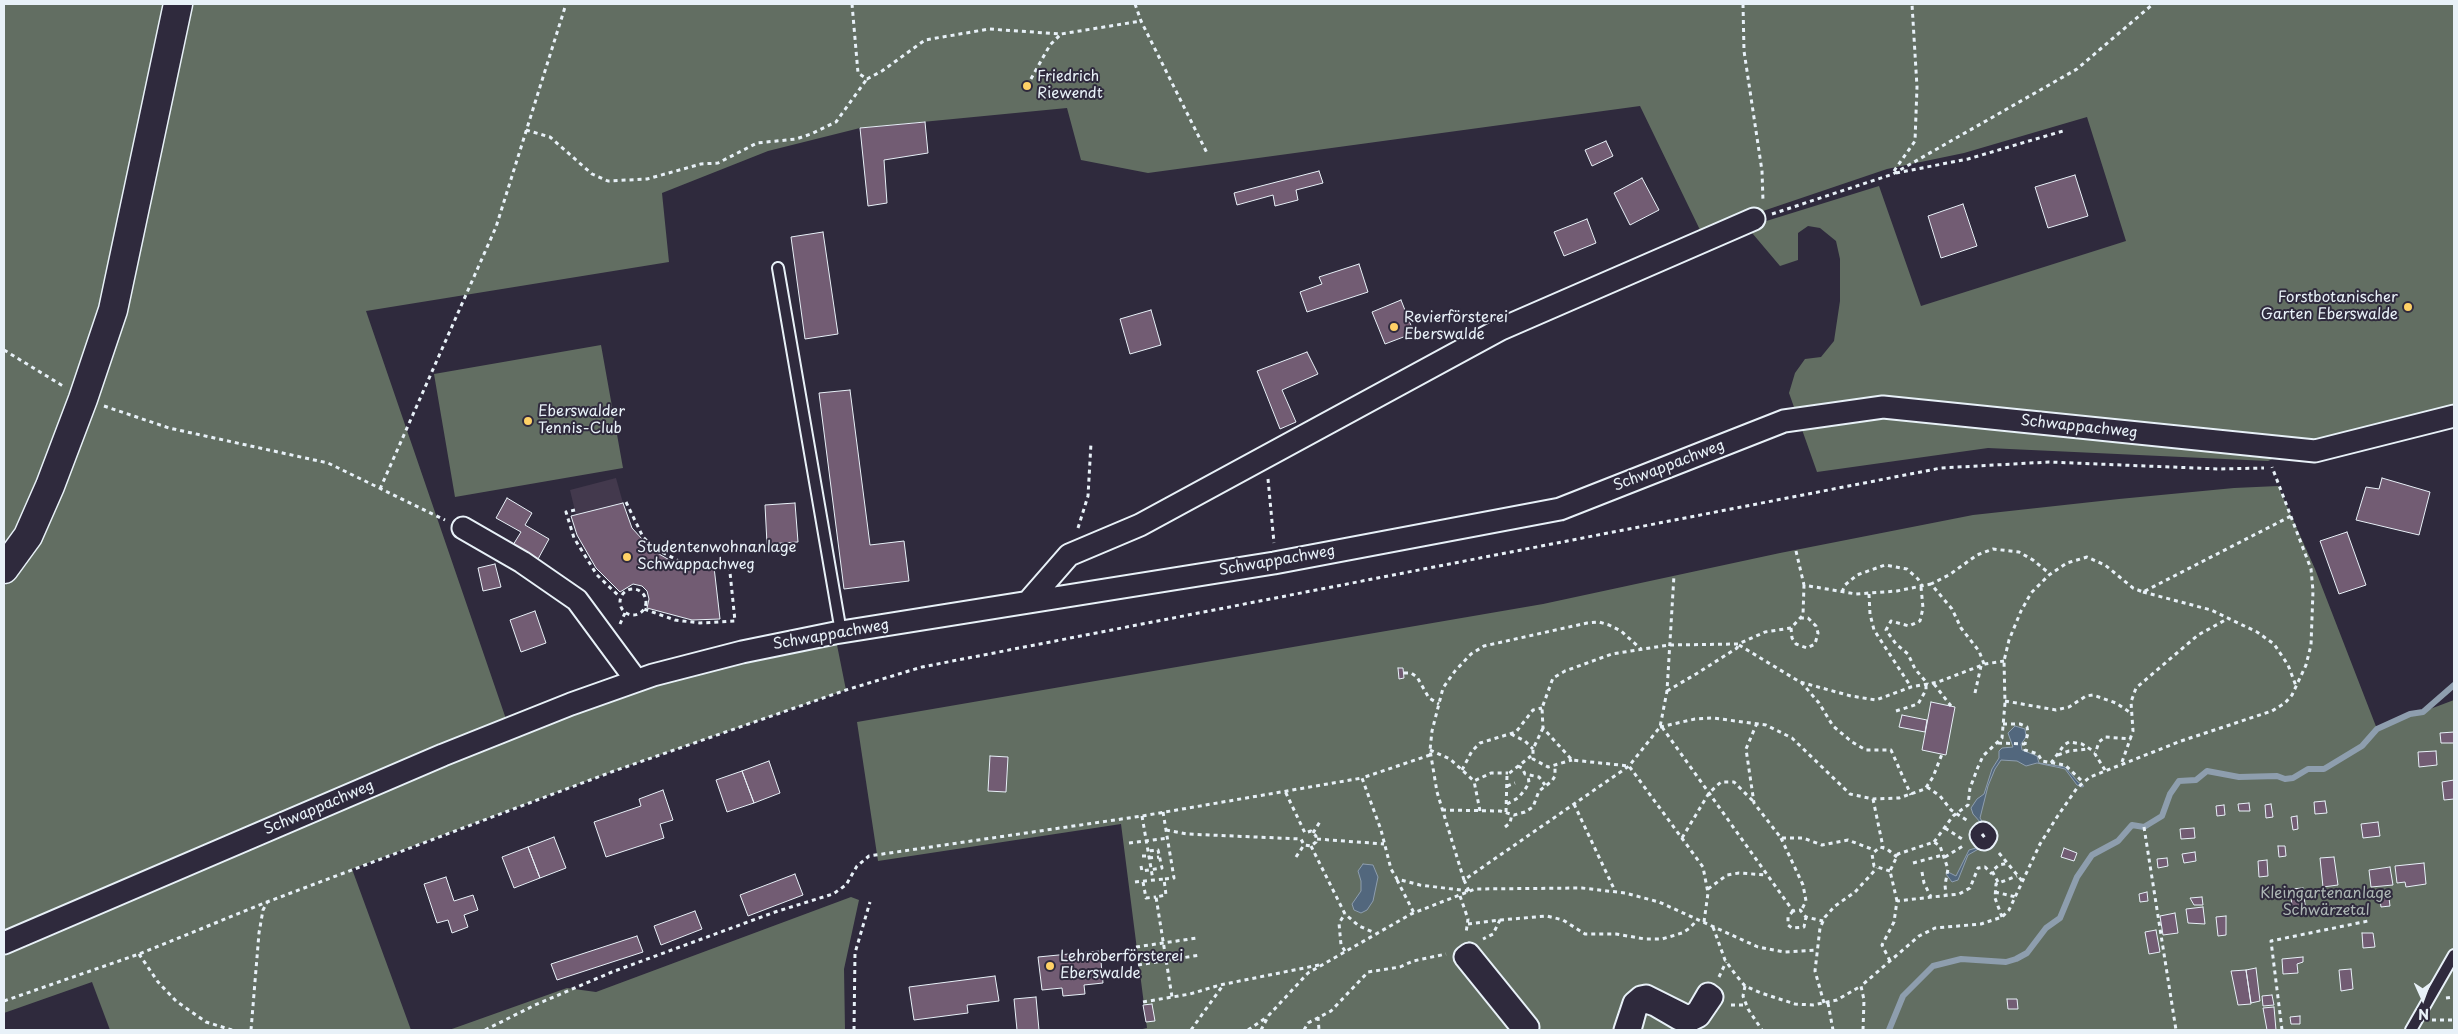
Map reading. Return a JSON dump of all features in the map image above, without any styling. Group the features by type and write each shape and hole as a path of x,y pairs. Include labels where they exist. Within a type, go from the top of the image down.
{"main road":[{"path":"4,569 28,536 50,486 84,399 113,310 178,4"}],"street":[{"path":"1028,602 1069,554 1140,525 1265,459 1501,329 1760,214"},
{"name":"Schwappachweg","path":"4,942 443,755 636,680 742,652 841,632 1274,563 1560,509 1784,421 1883,407 2315,451 2454,416"},
{"path":"462,528 522,562 577,600 636,680"},
{"path":"1625,1030 1634,1003 1641,997 1646,996 1686,1016 1693,1015 1698,1011 1708,994 1712,997 1699,1016 1689,1021 1679,1019 1643,1001 1636,1008 1630,1030"}],"lane":[{"path":"778,268 841,632"},
{"path":"2411,1030 2454,955"}],"path":[{"path":"380,489 496,228 566,4"},
{"path":"852,4 858,73 867,79"},
{"path":"1135,4 1141,21 1206,153"},
{"path":"1743,4 1744,51 1762,171 1763,201 1760,214 1892,174 1968,159 2063,131"},
{"path":"1892,174 1915,141 1917,87 1912,4"},
{"path":"1892,174 2077,69 2153,4"},
{"path":"526,130 550,137 592,174 608,181 647,179 701,164 718,163 757,143 796,139 836,122 867,79 882,72 925,40 989,29 1061,34 1141,21"},
{"path":"1027,86 1050,45 1061,34"},
{"path":"4,350 84,399 169,428 328,462 462,528"},
{"path":"1077,529 1088,496 1091,443"},
{"path":"1265,459 1274,528 1274,563"},
{"path":"4,1001 139,954 267,902 614,771 846,690 922,667 1941,468 2049,462 2248,470 2272,468 2311,569 2313,591 2311,645 2306,665 2296,687 2285,703 2272,711 2122,763 2105,770 2083,783 2079,786 2040,844 2010,910 2002,917 1981,924 1935,928 1919,936 1861,986 1837,1000 1826,1003 1795,1004 1777,1000 1745,986 1725,960 1712,926"},
{"path":"626,502 643,537 654,548 667,555 694,564 729,563 735,620 700,623 675,620 644,609 633,615 625,613 620,606 620,597 626,590 639,590 646,600 644,609"},
{"path":"575,510 566,512 574,538 597,575 608,588 620,597"},
{"path":"2143,592 2291,516"},
{"path":"1804,585 1842,592 1869,594 1922,587 1949,575 1977,555 1993,549 2019,552 2034,560 2050,574"},
{"path":"1474,781 1491,772 1508,773 1520,769 1531,756 1543,728 1542,708 1553,678 1559,675 1612,654 1669,645 1738,644 1765,632 1791,628 1801,618 1804,610 1804,585 1796,551"},
{"path":"1890,961 1882,945 1894,922 1897,901 1890,871 1898,854 1934,842 1956,814 1968,805 1972,781 1983,756 2002,738 2004,661 2008,640 2021,610 2031,593 2050,574 2067,563 2087,557 2105,565 2133,588 2187,602 2229,618 2257,632 2274,644 2288,665 2296,687"},
{"path":"1842,592 1845,584 1857,575 1885,565 1906,569 1918,578 1922,587 1923,608 1920,621 1909,626 1890,621 1886,630 1896,644 1908,654 1915,669 1927,684"},
{"path":"1464,880 1629,766 1661,726 1666,690 1674,576"},
{"path":"1931,584 1952,609 1965,634 1979,650 1983,665 1975,693"},
{"path":"1869,594 1870,614 1874,630 1912,687"},
{"path":"1791,628 1792,638 1796,644 1807,648 1815,644 1818,633 1815,623 1808,618 1801,618"},
{"path":"2122,763 2131,739 2132,696 2144,680 2198,635 2229,618"},
{"path":"1469,892 1442,810 1430,756 1443,688 1455,671 1471,654 1484,646 1513,638 1599,622 1621,631 1641,649"},
{"path":"1738,644 1800,682 1851,696 1876,700 1886,698 1912,687 1933,683 1983,665 2004,661"},
{"path":"1666,690 1732,651 1738,644"},
{"path":"1404,673 1411,673 1417,677 1429,698 1439,704"},
{"path":"1800,682 1819,703 1833,726 1852,742 1866,750 1891,750 1911,795"},
{"path":"1933,683 1951,706"},
{"path":"1896,710 1918,704 1927,684"},
{"path":"2004,701 2056,710 2069,707 2086,696 2093,696 2116,703 2132,714"},
{"path":"1462,770 1472,751 1480,744 1518,730 1533,710 1542,708"},
{"path":"1661,726 1695,719 1713,718 1757,723 1792,738 1850,794 1873,799 1917,794 1927,787 1942,754"},
{"path":"1754,803 1746,748 1757,723"},
{"path":"2003,724 2020,724 2027,727 2028,733 2023,743 2025,750 2034,752 2042,761 2065,765 2083,783"},
{"path":"1661,726 1793,911"},
{"path":"1543,728 1572,760"},
{"path":"1510,733 1525,741 1533,749"},
{"path":"2095,752 2099,742 2105,737 2131,739"},
{"path":"2051,763 2064,745 2069,742 2082,744 2095,752 2105,770"},
{"path":"1998,743 2023,743"},
{"path":"2057,756 2069,751 2089,749"},
{"path":"1430,750 1446,756 1474,781 1480,811"},
{"path":"485,1030 535,1005 612,972 775,912 833,894 846,885 857,866 869,856 1142,816 1362,778 1430,756"},
{"path":"1531,756 1542,766 1554,766 1572,760 1629,766 1703,867 1708,889 1708,905 1704,922"},
{"path":"1442,810 1518,814 1533,807 1539,791 1555,776 1554,766"},
{"path":"1520,769 1528,775 1539,777 1545,785"},
{"path":"1506,812 1508,773"},
{"path":"1507,804 1524,792 1529,783 1528,775"},
{"path":"1362,778 1397,879 1414,912"},
{"path":"1682,838 1709,793 1721,782 1734,782 1754,803 1781,838 1803,885 1806,901 1801,911"},
{"path":"1507,786 1515,783"},
{"path":"1927,787 1979,835 1945,828"},
{"path":"1285,791 1305,833"},
{"path":"1873,799 1884,847 1896,857"},
{"path":"1574,804 1615,892"},
{"path":"1135,882 1174,878 1163,812"},
{"path":"1505,827 1510,823 1512,814"},
{"path":"1142,816 1153,880"},
{"path":"1313,833 1321,820"},
{"path":"2144,827 2176,1030"},
{"path":"1166,830 1188,834 1301,839"},
{"path":"1305,833 1313,833"},
{"path":"1301,839 1305,833"},
{"path":"1313,833 1317,839"},
{"path":"1129,843 1168,838"},
{"path":"1781,838 1803,838 1822,845 1848,840 1874,850 1884,847"},
{"path":"1301,839 1304,845"},
{"path":"1317,839 1384,844"},
{"path":"1312,846 1317,839"},
{"path":"1934,842 1940,846 1948,875 1946,895"},
{"path":"1304,845 1312,846"},
{"path":"1296,856 1304,845"},
{"path":"1312,846 1346,914 1359,926 1376,933"},
{"path":"1141,866 1142,871 1162,868 1158,850 1149,855"},
{"path":"1874,850 1872,859 1877,868 1890,871"},
{"path":"1997,850 2023,882"},
{"path":"1142,856 1160,856"},
{"path":"1913,863 1943,856"},
{"path":"1992,874 1996,867 2009,863"},
{"path":"1897,901 1959,894 1970,888 1978,868 1985,867 1998,882"},
{"path":"1833,1030 1826,1003 1815,975 1816,950 1823,921 1835,906 1855,892 1877,868"},
{"path":"1922,872 1924,884 1931,897"},
{"path":"1708,889 1727,875 1739,873 1768,875"},
{"path":"1998,882 2017,876"},
{"path":"1143,882 1146,898 1156,897 1166,895 1164,879"},
{"path":"1397,879 1420,885 1469,892"},
{"path":"1998,882 1995,892 2002,917"},
{"path":"1248,1030 1269,1015 1308,973 1344,951 1414,912 1469,892 1489,888 1582,888 1615,892 1660,902 1746,942 1768,949 1784,952 1816,950"},
{"path":"1995,892 2016,897"},
{"path":"1304,1030 1308,1023 1331,1011 1368,972 1377,968 1400,967 1459,950 1468,924 1468,916 1460,896"},
{"path":"1156,897 1172,997"},
{"path":"250,1030 262,910 267,902"},
{"path":"854,1030 855,952 870,902"},
{"path":"1806,917 1804,927 1792,928 1788,925 1788,917 1796,909 1801,911 1806,917 1823,921"},
{"path":"1344,951 1341,945 1339,923 1346,914"},
{"path":"1468,924 1547,916 1563,920 1585,934 1616,934 1645,939 1662,939 1673,937 1690,928 1698,919"},
{"path":"1480,940 1493,934 1500,920"},
{"path":"2282,1030 2271,941 2368,921"},
{"path":"1136,947 1197,938"},
{"path":"139,954 158,982 176,1001 206,1022 232,1030"},
{"path":"1138,964 1200,955"},
{"path":"1143,1002 1322,964"},
{"path":"1191,1030 1224,984"},
{"path":"1745,986 1744,996 1747,1005 1762,1030"},
{"path":"1861,986 1864,1000 1863,1030"},
{"path":"1261,1030 1269,1015"},
{"path":"1318,1017 1320,1030"}],"shaded area":[{"path":"616,478 623,503 576,515 570,490"}],"green space":[{"path":"4,4 166,4 106,299 29,510 4,553"},
{"path":"189,4 2454,4 2454,409 2308,443 2268,461 1988,448 1817,472 1789,393 1795,373 1805,359 1821,357 1834,341 1840,301 1840,259 1836,241 1820,228 1808,226 1798,233 1798,260 1780,266 1747,227 1879,186 1921,306 2126,241 2087,117 1964,153 1887,169 1701,232 1640,106 1148,173 1081,160 1067,108 860,128 768,151 662,193 669,262 366,311 506,719 4,934 4,587 22,564 48,523"},
{"name":"Eberswalder Tennis-Club","path":"601,345 623,468 455,497 434,374"},
{"name":"Kleingartenanlage Schwärzetal","path":"2278,486 2315,569 2377,729 2454,700 2454,1030 1138,1030 1147,1028 1121,824 878,861 857,722 1543,604 1780,553 1973,515 2234,488"},
{"path":"836,640 846,690 614,771 352,869 411,1030 110,1030 92,982 4,1013 4,949 585,705 709,668"},
{"path":"851,897 859,900 844,969 845,1030 449,1030 567,988 596,992"}],"water":[{"path":"2015,726 2025,729 2026,737 2021,744 2022,750 2037,756 2039,763 2065,767 2084,786 2077,785 2065,769 2037,763 2026,766 2017,761 2001,760 1988,786 1980,818 1985,826 1982,847 1968,855 1958,880 1952,882 1946,874 1948,872 1956,876 1969,850 1976,848 1980,844 1981,823 1973,814 1971,808 1977,799 1984,794 1992,769 1999,758 1999,751 2002,748 2013,747 2008,733"},
{"path":"1363,864 1373,865 1378,877 1373,901 1367,910 1361,913 1354,910 1352,904 1361,891 1358,871"}],"building":[{"path":"925,122 928,153 884,160 887,203 868,206 860,128"},
{"path":"1606,141 1613,156 1592,166 1585,150"},
{"path":"1319,171 1323,183 1296,190 1298,200 1275,206 1273,195 1237,205 1234,193"},
{"path":"2075,175 2088,216 2048,228 2035,187"},
{"path":"1642,178 1659,210 1630,225 1614,193"},
{"path":"1963,204 1977,246 1941,258 1928,216"},
{"path":"1587,219 1596,243 1564,256 1554,232"},
{"path":"823,232 838,334 805,339 791,237"},
{"path":"1359,264 1368,292 1307,312 1300,292 1322,284 1319,277"},
{"path":"1401,300 1414,333 1385,344 1372,312"},
{"path":"1151,310 1161,345 1130,354 1120,319"},
{"path":"1307,352 1318,374 1282,390 1296,422 1280,429 1257,371"},
{"path":"850,390 870,545 904,541 909,581 844,589 819,393"},
{"path":"2382,478 2430,492 2419,535 2356,520 2366,487 2379,489"},
{"path":"507,498 532,513 525,525 549,539 538,559 513,545 521,532 496,518"},
{"name":"Studentenwohnanlage Schwappachweg","path":"623,503 632,528 652,550 673,562 693,567 714,567 720,619 692,620 647,608 649,599 647,591 642,586 633,584 620,592 596,568 577,535 571,516"},
{"path":"795,503 798,542 767,544 765,505"},
{"path":"2347,532 2366,585 2339,594 2320,541"},
{"path":"495,564 501,587 483,591 478,568"},
{"path":"535,611 546,643 521,652 510,620"},
{"path":"1398,668 1403,668 1404,678 1399,679"},
{"path":"1931,702 1955,707 1946,755 1922,750"},
{"path":"1902,715 1927,720 1925,732 1899,727"},
{"path":"2454,732 2454,743 2441,743 2440,733"},
{"path":"2436,751 2437,765 2419,767 2418,752"},
{"path":"990,756 1008,757 1006,792 988,791"},
{"path":"769,761 780,793 754,803 742,771"},
{"path":"742,771 754,803 727,812 716,780"},
{"path":"2454,780 2454,799 2444,800 2442,782"},
{"path":"663,790 673,820 660,824 664,838 606,857 594,822 641,806 639,799"},
{"path":"2325,801 2327,813 2315,814 2314,802"},
{"path":"2249,803 2250,811 2239,811 2238,804"},
{"path":"2271,804 2273,817 2266,818 2265,805"},
{"path":"2224,805 2225,815 2217,816 2216,806"},
{"path":"2297,816 2298,829 2293,830 2291,817"},
{"path":"2378,822 2380,836 2363,838 2361,824"},
{"path":"2194,828 2195,838 2181,839 2180,829"},
{"path":"554,837 566,868 540,878 528,847"},
{"path":"2278,846 2285,846 2286,856 2279,857"},
{"path":"528,847 540,878 514,888 502,857"},
{"path":"2064,848 2077,853 2074,861 2061,857"},
{"path":"2195,852 2196,861 2184,863 2182,854"},
{"path":"2334,857 2338,885 2323,887 2320,858"},
{"path":"2167,858 2168,866 2158,868 2157,859"},
{"path":"2267,860 2268,876 2259,877 2258,861"},
{"path":"2424,863 2426,884 2406,887 2405,882 2397,883 2395,866"},
{"path":"2390,867 2393,885 2371,887 2369,870"},
{"path":"795,874 803,895 748,916 740,895"},
{"path":"446,877 454,901 473,895 478,910 464,915 468,927 452,933 448,920 437,923 424,884"},
{"path":"2303,888 2306,912 2293,914 2290,889"},
{"path":"2147,892 2148,901 2140,902 2139,894"},
{"path":"2202,897 2203,905 2194,905 2190,898"},
{"path":"2389,898 2390,906 2381,907 2380,899"},
{"path":"2203,907 2205,924 2188,923 2186,909"},
{"path":"695,911 702,929 661,945 654,926"},
{"path":"2175,913 2178,933 2163,935 2160,916"},
{"path":"2226,916 2226,935 2218,936 2216,917"},
{"path":"2156,930 2160,952 2149,954 2145,932"},
{"path":"2362,933 2373,933 2375,947 2363,948"},
{"path":"637,936 643,952 557,980 551,964"},
{"path":"1100,951 1103,983 1084,985 1085,994 1063,996 1062,988 1042,990 1038,957"},
{"path":"2303,957 2303,962 2297,964 2298,973 2283,974 2282,959"},
{"path":"2256,968 2260,1001 2251,1003 2246,970"},
{"path":"2351,969 2353,989 2341,991 2339,970"},
{"path":"2246,970 2251,1004 2238,1005 2231,971"},
{"path":"995,976 999,1001 967,1005 968,1013 914,1020 909,987"},
{"path":"2272,995 2274,1005 2263,1006 2262,996"},
{"path":"1036,997 1039,1030 1017,1030 1014,999"},
{"path":"2007,999 2017,999 2018,1009 2008,1009"},
{"path":"1152,1004 1155,1021 1146,1022 1143,1005"},
{"path":"2274,1007 2276,1030 2267,1030 2263,1008"},
{"path":"2300,1016 2300,1024 2291,1024 2290,1017"}],"waterway":[{"path":"1889,1030 1903,996 1933,966 1961,959 2006,962 2027,953 2046,928 2060,918 2077,877 2092,855 2118,841 2132,825 2144,827 2162,816 2170,794 2179,781 2196,780 2207,771 2239,777 2277,776 2285,779 2293,778 2308,769 2324,769 2362,746 2377,729 2410,714 2423,712 2454,685"}],"place":[{"name":"Friedrich Riewendt","path":"1027,86"},
{"name":"Forstbotanischer Garten Eberswalde","path":"2408,307"},
{"name":"Revierförsterei Eberswalde","path":"1394,327"},
{"name":"Eberswalder Tennis-Club","path":"528,421"},
{"name":"Studentenwohnanlage Schwappachweg","path":"627,557"},
{"name":"Lehroberförsterei Eberswalde","path":"1050,966"}]}
